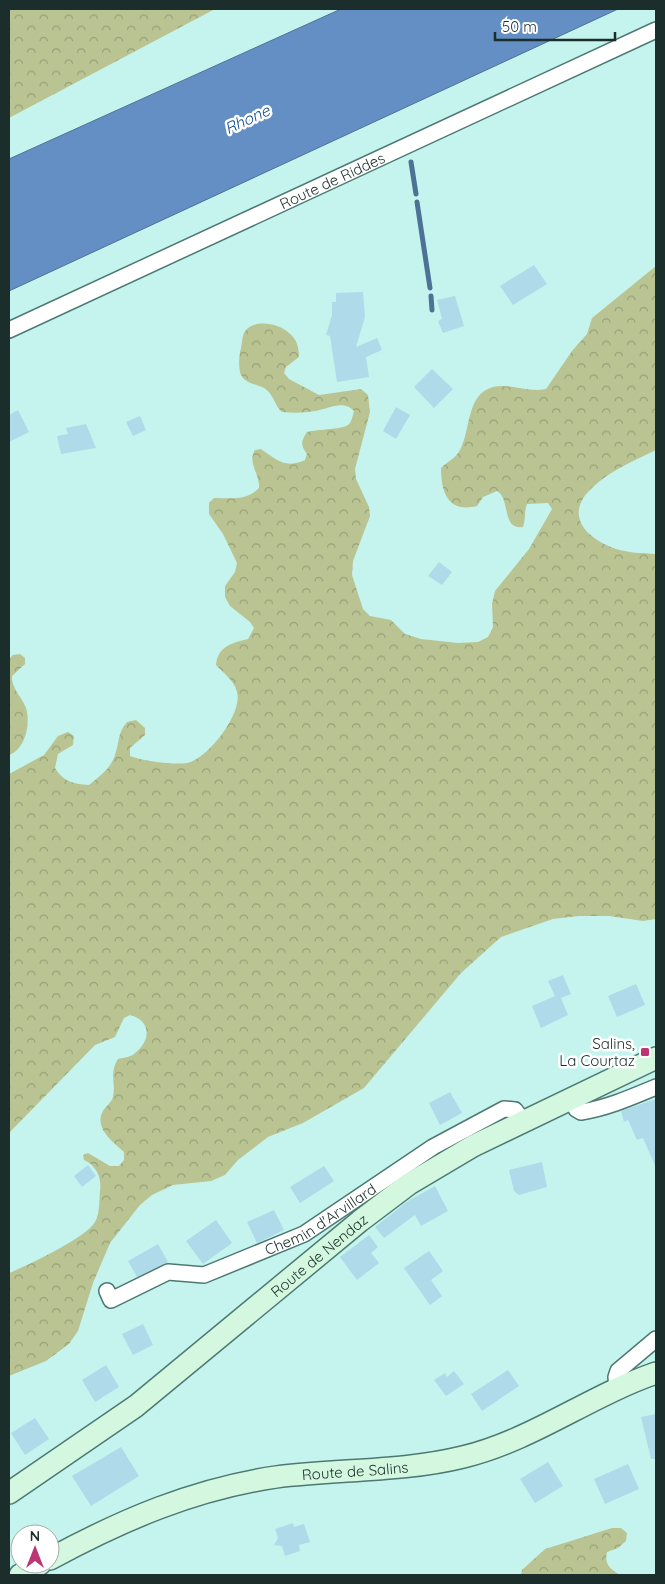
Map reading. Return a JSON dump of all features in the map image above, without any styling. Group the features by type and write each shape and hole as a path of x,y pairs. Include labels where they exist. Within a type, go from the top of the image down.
{"main road":[{"name":"Route de Nendaz","path":"9,1493 142,1401 384,1202 433,1169 523,1121 656,1058"},
{"name":"Route de Salins","path":"60,1554 134,1517 211,1490 285,1476 426,1464 495,1448 537,1431 617,1389 656,1373"}],"street":[{"name":"Route de Riddes","path":"9,330 656,30"},
{"path":"571,1099 576,1108 581,1112 618,1103 656,1088"},
{"name":"Chemin d'Arvillard","path":"107,1291 111,1300 168,1272 204,1275 212,1272 304,1234 433,1147 504,1109 515,1110 523,1121"},
{"path":"617,1389 616,1377 618,1372 656,1339"}],"green space":[{"path":"9,9 215,9 9,118"},
{"path":"656,266 656,450 623,466 600,481 585,496 580,505 579,514 585,529 601,542 622,550 656,554 656,919 643,921 609,916 579,916 553,919 501,937 461,973 364,1088 303,1123 268,1137 238,1160 225,1175 211,1181 173,1185 152,1195 140,1205 110,1243 93,1283 78,1331 69,1344 46,1361 9,1376 9,1273 69,1243 90,1228 95,1222 99,1211 100,1181 97,1172 92,1165 84,1160 83,1155 88,1153 110,1166 119,1166 124,1160 124,1152 103,1130 101,1119 103,1111 113,1097 115,1064 118,1059 132,1055 140,1049 147,1032 142,1022 137,1018 130,1015 124,1018 115,1037 95,1045 9,1133 9,774 44,755 58,736 68,732 74,736 73,745 58,754 55,768 70,781 89,785 111,764 124,726 127,722 136,720 145,728 145,735 130,748 130,756 158,762 187,763 205,753 229,723 235,711 237,692 231,681 216,665 217,659 227,646 248,639 254,628 250,622 230,606 225,597 225,586 235,572 237,563 223,534 209,514 209,503 214,498 244,497 259,488 252,459 255,450 261,449 282,462 298,463 305,460 307,454 302,443 307,432 343,427 351,422 354,411 350,407 340,405 307,412 282,412 267,390 248,382 241,375 239,358 244,333 253,325 266,324 279,327 289,333 297,344 299,357 286,367 284,373 289,379 319,395 361,389 368,395 370,412 355,469 356,479 369,507 370,516 353,561 352,575 363,609 370,616 391,620 405,634 421,639 458,643 478,642 488,637 493,627 492,604 495,591 529,549 552,509 548,503 527,504 523,527 516,527 509,519 504,500 497,491 483,497 477,506 460,507 453,504 445,493 441,468 454,458 460,450 474,405 484,391 500,386 533,390 546,389 572,351 587,334 592,318"},
{"path":"20,654 25,658 25,664 12,676 12,680 26,708 28,721 23,742 15,752 9,755 9,659 13,655"},
{"path":"612,1528 621,1528 627,1533 626,1541 618,1548 607,1552 606,1556 609,1566 620,1575 521,1575 522,1570 545,1549"}],"water":[{"name":"Rhone","path":"341,9 618,9 9,291 9,159"}],"building":[{"path":"534,265 547,284 513,305 500,286"},
{"path":"363,292 365,317 356,347 377,338 382,350 366,357 369,377 337,382 330,336 326,335 332,315 332,302 336,302 336,293"},
{"path":"455,296 464,326 443,333 438,321 442,319 437,300"},
{"path":"432,369 453,389 434,408 414,387"},
{"path":"396,407 410,415 396,439 383,431"},
{"path":"18,410 29,432 9,442 9,415"},
{"path":"140,416 146,430 133,436 126,422"},
{"path":"86,424 96,448 61,454 57,436 68,434 66,428"},
{"path":"439,562 452,572 442,585 428,576"},
{"path":"563,975 571,994 561,998 568,1015 541,1028 532,1006 555,996 548,981"},
{"path":"636,984 645,1005 617,1017 608,996"},
{"path":"450,1092 462,1113 440,1125 429,1103"},
{"path":"656,1099 656,1168 643,1138 637,1140 628,1120 624,1122 621,1111"},
{"path":"542,1162 547,1187 519,1195 514,1191 509,1170"},
{"path":"88,1165 96,1176 82,1187 74,1176"},
{"path":"324,1166 334,1181 300,1203 290,1187"},
{"path":"435,1186 448,1211 421,1226 415,1215 384,1238 375,1227 408,1201"},
{"path":"274,1210 284,1230 257,1243 247,1222"},
{"path":"216,1220 232,1243 203,1264 186,1241"},
{"path":"369,1235 378,1247 371,1253 379,1263 357,1280 340,1257"},
{"path":"158,1244 168,1262 137,1277 128,1261"},
{"path":"429,1251 443,1271 431,1280 442,1296 430,1305 404,1268"},
{"path":"143,1324 153,1345 133,1355 122,1334"},
{"path":"106,1365 119,1387 95,1402 82,1380"},
{"path":"508,1370 519,1386 482,1411 471,1394"},
{"path":"454,1371 464,1384 446,1396 434,1380 445,1373 447,1377"},
{"path":"656,1414 656,1459 651,1459 641,1417"},
{"path":"35,1418 49,1439 25,1455 11,1433"},
{"path":"121,1447 139,1476 91,1506 72,1476"},
{"path":"548,1462 563,1486 535,1503 520,1479"},
{"path":"628,1464 639,1489 605,1504 594,1479"},
{"path":"293,1523 294,1527 304,1524 310,1542 299,1545 300,1551 285,1556 282,1546 274,1545 278,1538 275,1529"}],"waterway":[{"path":"411,162 416,194"},
{"path":"417,202 430,288"},
{"path":"431,296 432,310"}],"place":[{"name":"Salins, La Courtaz","path":"645,1052"}]}
